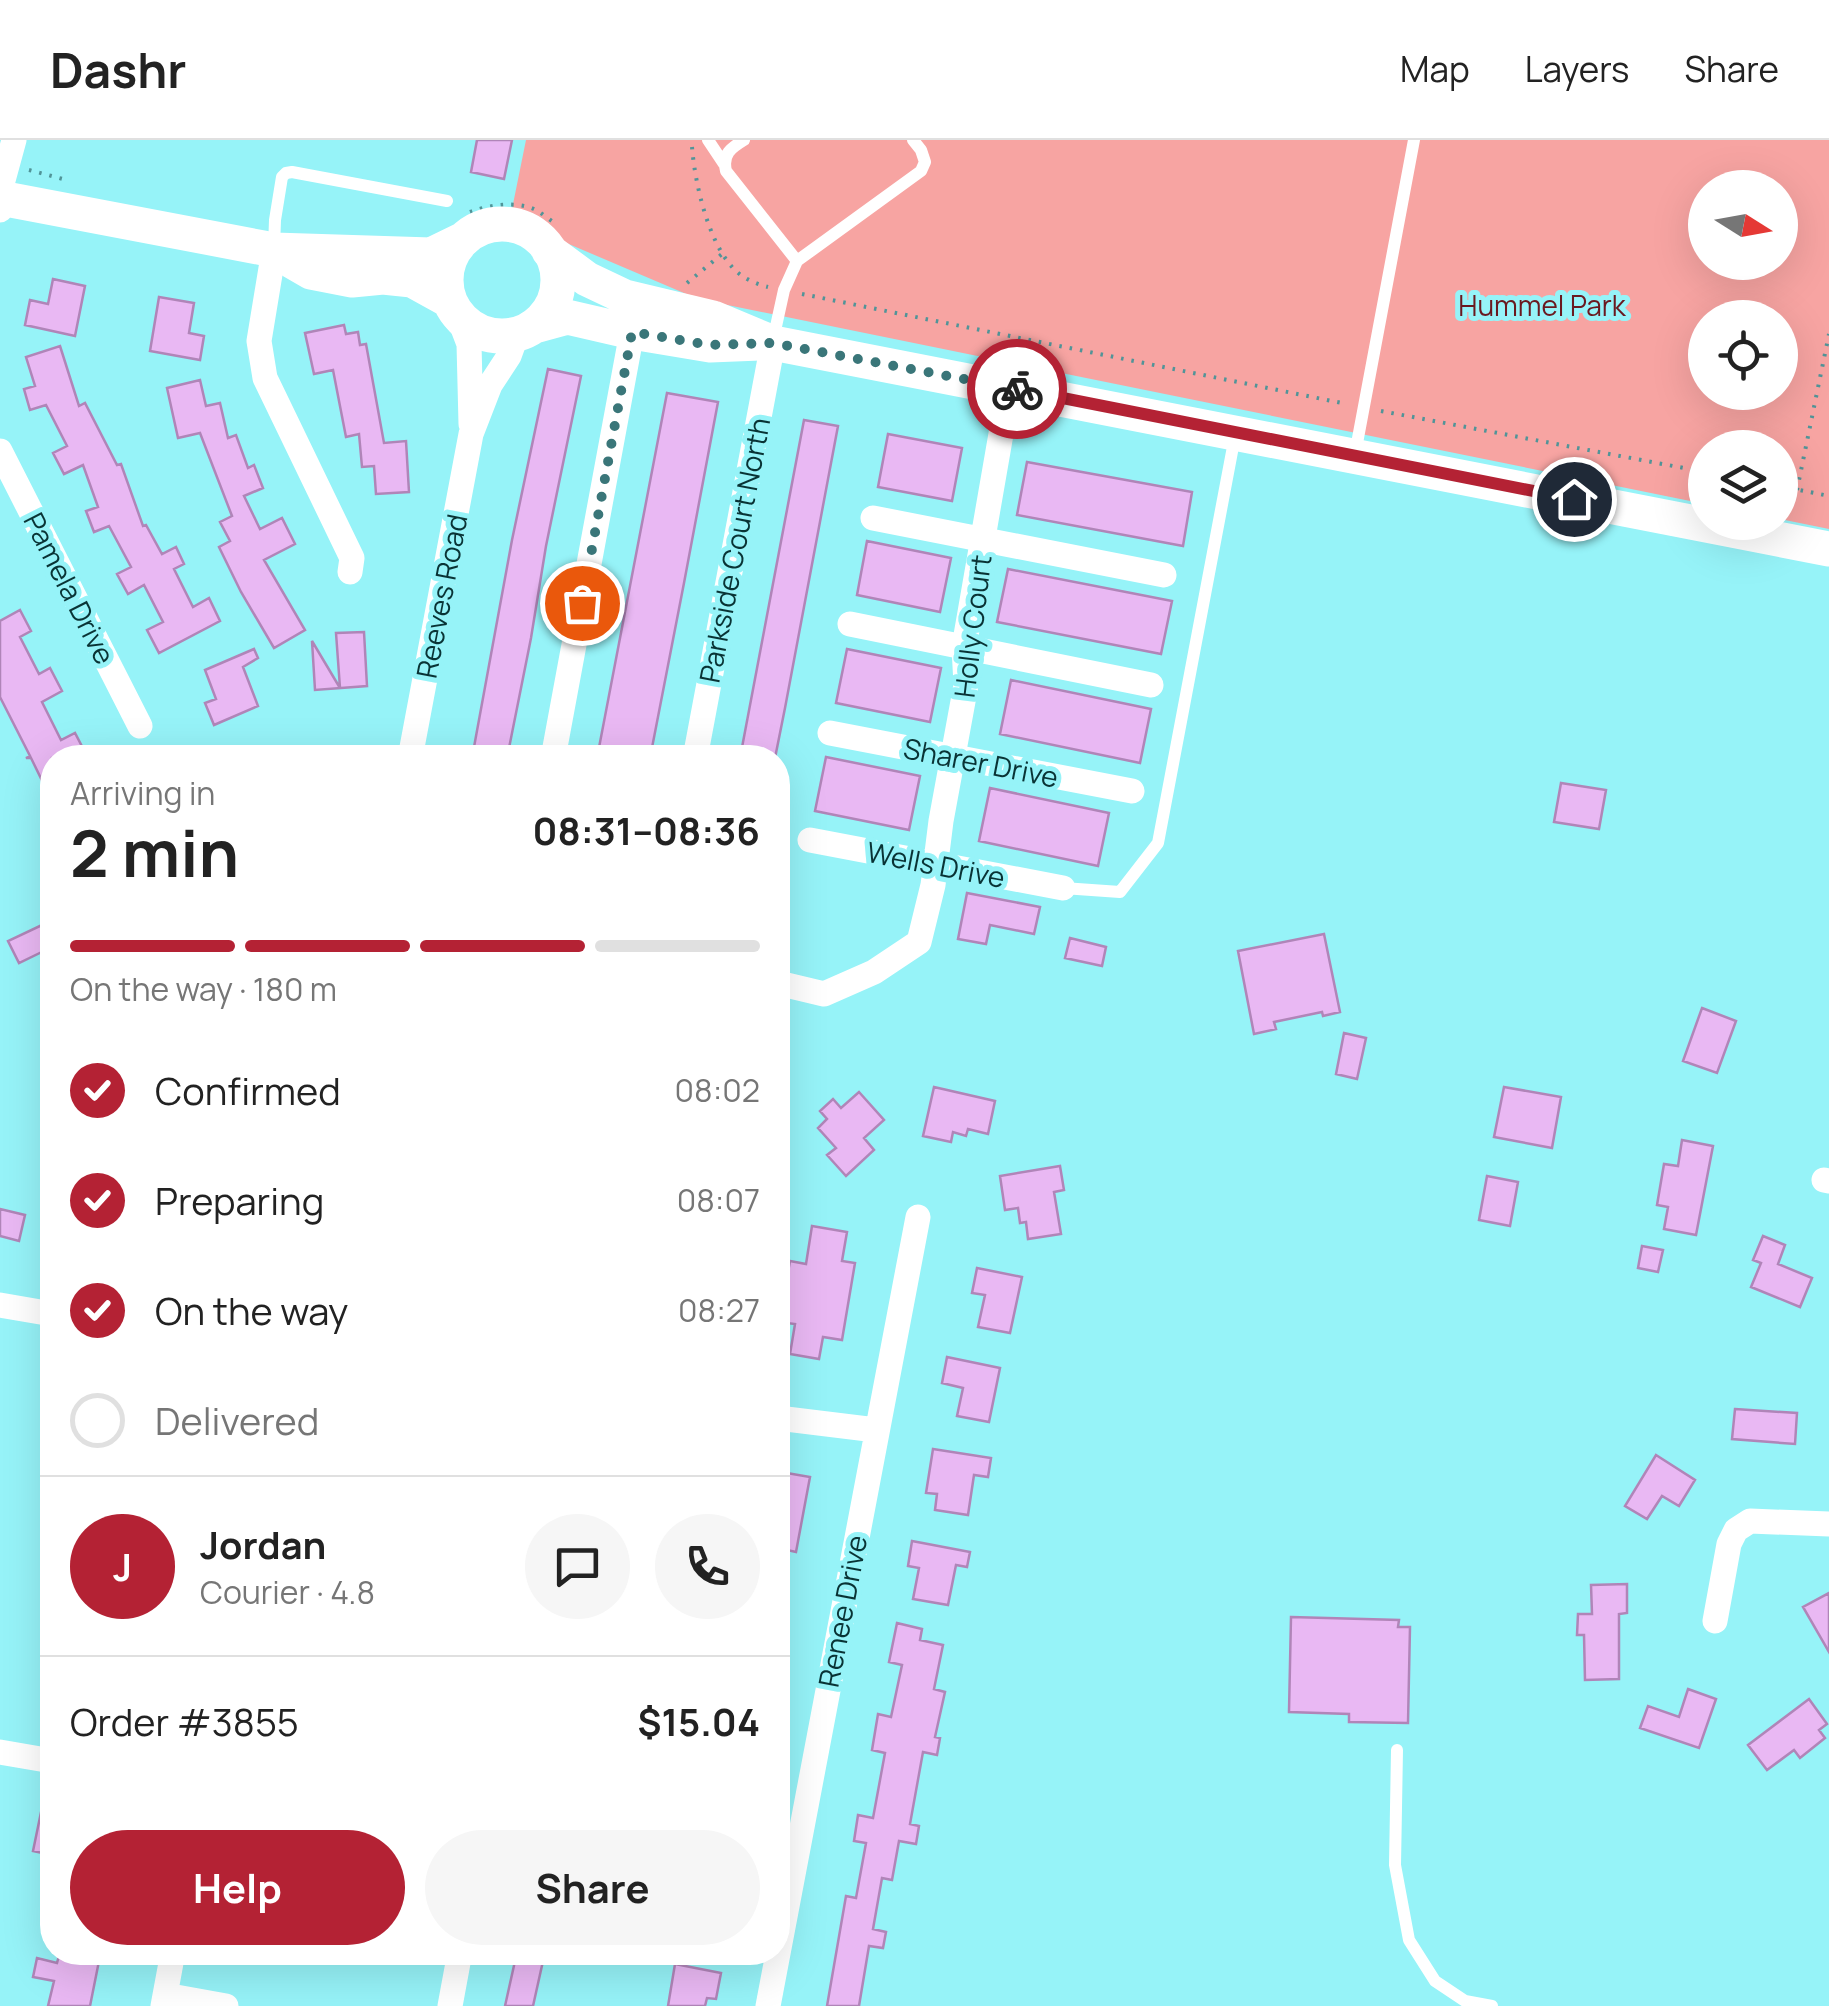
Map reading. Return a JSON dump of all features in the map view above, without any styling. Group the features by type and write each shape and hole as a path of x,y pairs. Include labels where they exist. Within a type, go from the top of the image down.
{"main road":[{"path":"1,202 274,250 431,254 464,240"},
{"path":"454,308 446,284 454,252 477,230 509,224 539,238 587,279 625,298 713,318 773,343 1829,549"},
{"path":"274,250 311,272 352,280 412,280 485,334 501,336 567,317 710,345 773,343"},
{"path":"526,330 546,314 555,299 558,283 550,250"}],"street":[{"path":"1,202 14,140"},
{"path":"274,250 259,341 265,378 352,558 350,572"},
{"name":"Reeves Road","path":"454,308 470,344 471,434"},
{"name":"Reeves Road","path":"412,745 471,434 490,385 526,330"},
{"path":"555,745 632,332"},
{"name":"Parkside Court North","path":"697,745 773,343"},
{"name":"Holly Court","path":"790,985 824,994 874,972 914,947 920,938 966,685 964,647 1010,388"},
{"name":"Pamela Drive","path":"0,451 140,726"},
{"path":"872,518 1164,575"},
{"path":"850,624 1152,685"},
{"name":"Sharer Drive","path":"830,733 1132,792"},
{"name":"Wells Drive","path":"810,840 1063,888"},
{"name":"Renee Drive","path":"790,1889 918,1217"},
{"path":"0,1305 40,1312"},
{"path":"790,1419 876,1430"},
{"path":"1714,1620 1729,1544 1736,1530 1750,1522 1829,1524"},
{"path":"0,1752 40,1759"},
{"path":"171,1965 164,2000 226,2006"},
{"path":"450,2006 458,1965"},
{"name":"Renee Drive","path":"768,2006 776,1965"}],"lane":[{"path":"708,140 726,171 796,260"},
{"path":"724,164 728,150 744,140"},
{"path":"773,343 784,290 796,260 921,170 925,162 913,140"},
{"path":"1354,457 1414,140"},
{"path":"274,250 275,220 286,173 447,201"},
{"path":"1063,888 1120,892 1158,843 1236,434"},
{"path":"1397,1750 1395,1865 1409,1940 1435,1982 1465,2001 1492,2006"}],"path":[{"path":"692,140 694,172 718,248 735,271 756,284 1364,408 1688,469"},
{"path":"1829,334 1798,490 1829,496"}],"green space":[{"name":"Hummel Park","path":"526,140 1829,140 1829,529 1798,523 1798,430 1688,430 1688,501 698,299 510,219"}],"building":[{"path":"477,140 512,140 504,179 471,172"},
{"path":"53,279 85,286 75,336 25,325 30,300 48,304"},
{"path":"159,297 194,303 189,333 204,336 200,360 150,351"},
{"path":"344,325 346,334 358,332 360,345 366,344 384,443 406,441 409,492 376,494 374,466 362,467 359,434 346,437 333,370 314,374 305,333"},
{"path":"60,346 79,406 85,403 117,465 121,464 143,526 146,525 162,554 176,547 184,564 174,569 193,607 209,598 220,621 159,653 147,630 163,622 144,585 128,594 117,574 131,567 109,526 94,532 86,511 98,507 83,465 64,474 53,453 67,446 46,405 30,410 24,389 35,386 26,357"},
{"path":"548,369 581,376 510,745 474,745"},
{"path":"200,380 206,406 220,403 228,438 236,435 248,468 254,465 263,488 244,496 260,529 282,518 295,544 264,560 305,630 274,648 219,547 230,541 220,522 232,516 200,433 178,438 167,388"},
{"path":"667,393 718,402 653,745 599,745"},
{"path":"804,420 838,426 778,745 742,745"},
{"path":"888,434 962,448 952,501 878,487"},
{"path":"1027,462 1192,492 1183,546 1017,515"},
{"path":"867,541 951,558 940,612 857,595"},
{"path":"1008,569 1172,601 1161,654 997,622"},
{"path":"20,610 31,631 20,637 39,674 50,668 62,691 42,702 61,740 75,733 81,745 40,745 40,776 31,758 26,758 30,756 0,697 0,621"},
{"path":"364,632 367,686 315,690 312,641 340,688 336,633"},
{"path":"254,649 258,658 243,667 258,706 214,725 205,703 216,699 205,670"},
{"path":"847,649 941,668 930,722 836,703"},
{"path":"1011,680 1151,709 1140,763 1000,734"},
{"path":"826,757 920,776 909,830 815,811"},
{"path":"1561,783 1606,790 1599,829 1554,822"},
{"path":"990,788 1109,813 1098,866 979,841"},
{"path":"967,893 1040,907 1034,934 990,925 986,944 958,939"},
{"path":"40,926 40,953 19,963 8,941"},
{"path":"1324,934 1340,1012 1274,1022 1276,1029 1254,1034 1238,951"},
{"path":"1070,938 1106,947 1102,966 1065,958"},
{"path":"1702,1008 1736,1021 1717,1073 1683,1061"},
{"path":"1344,1033 1366,1038 1357,1079 1336,1074"},
{"path":"934,1087 995,1101 988,1134 968,1129 966,1136 953,1132 951,1142 923,1136"},
{"path":"1504,1087 1561,1097 1552,1148 1494,1137"},
{"path":"859,1092 884,1120 864,1138 874,1150 846,1176 827,1155 836,1148 818,1128 827,1119 820,1111 833,1099 841,1108"},
{"path":"1682,1140 1713,1146 1696,1235 1664,1229 1668,1207 1657,1205 1664,1164 1678,1166"},
{"path":"1060,1166 1064,1190 1054,1192 1061,1234 1028,1239 1026,1222 1020,1223 1018,1208 1005,1210 1000,1176"},
{"path":"1487,1176 1518,1182 1510,1226 1479,1220"},
{"path":"0,1209 25,1215 19,1241 0,1236"},
{"path":"812,1226 847,1232 842,1261 855,1263 842,1340 823,1337 819,1359 790,1354 795,1324 790,1323 790,1261 806,1264"},
{"path":"1763,1236 1785,1245 1778,1264 1812,1278 1800,1307 1751,1287 1761,1263 1753,1260"},
{"path":"1642,1246 1663,1250 1658,1272 1638,1268"},
{"path":"977,1268 1022,1277 1010,1333 978,1327 985,1295 972,1293"},
{"path":"947,1357 1000,1368 989,1422 957,1416 963,1388 942,1383"},
{"path":"1735,1409 1797,1413 1795,1444 1732,1439"},
{"path":"933,1449 991,1458 988,1477 974,1475 968,1515 935,1510 937,1494 926,1493"},
{"path":"1656,1455 1695,1480 1679,1506 1662,1496 1647,1519 1625,1506"},
{"path":"790,1474 810,1477 796,1552 790,1551"},
{"path":"912,1541 970,1552 967,1567 956,1565 948,1605 913,1599 919,1568 908,1566"},
{"path":"1627,1584 1627,1613 1619,1614 1619,1679 1585,1680 1584,1635 1577,1635 1578,1614 1592,1614 1591,1585"},
{"path":"1829,1593 1829,1652 1803,1607"},
{"path":"1291,1617 1399,1620 1398,1627 1410,1627 1408,1723 1349,1722 1349,1714 1289,1712"},
{"path":"897,1623 922,1629 920,1640 943,1645 934,1689 945,1692 935,1737 940,1738 937,1755 923,1752 910,1824 919,1826 916,1844 899,1841 892,1880 882,1878 873,1929 886,1932 883,1948 869,1946 859,2006 827,2006 846,1896 856,1898 866,1843 854,1841 858,1815 873,1818 885,1753 872,1750 878,1714 891,1717 902,1665 889,1662"},
{"path":"1688,1689 1716,1699 1699,1748 1640,1728 1648,1706 1679,1717"},
{"path":"1809,1699 1827,1724 1819,1730 1825,1738 1800,1758 1794,1750 1767,1770 1748,1745"},
{"path":"40,1817 40,1852 33,1851"},
{"path":"37,1958 40,1965 98,1965 90,2006 48,2006 54,1981 33,1977"},
{"path":"514,1965 542,1965 533,2006 505,2006"},
{"path":"675,1965 721,1973 716,1999 707,1998 705,2006 668,2006"}],"way so far":[{"path":"582,603 632,332 710,345 773,343 1017,389"}],"route":[{"path":"1017,389 1574,499"}]}
